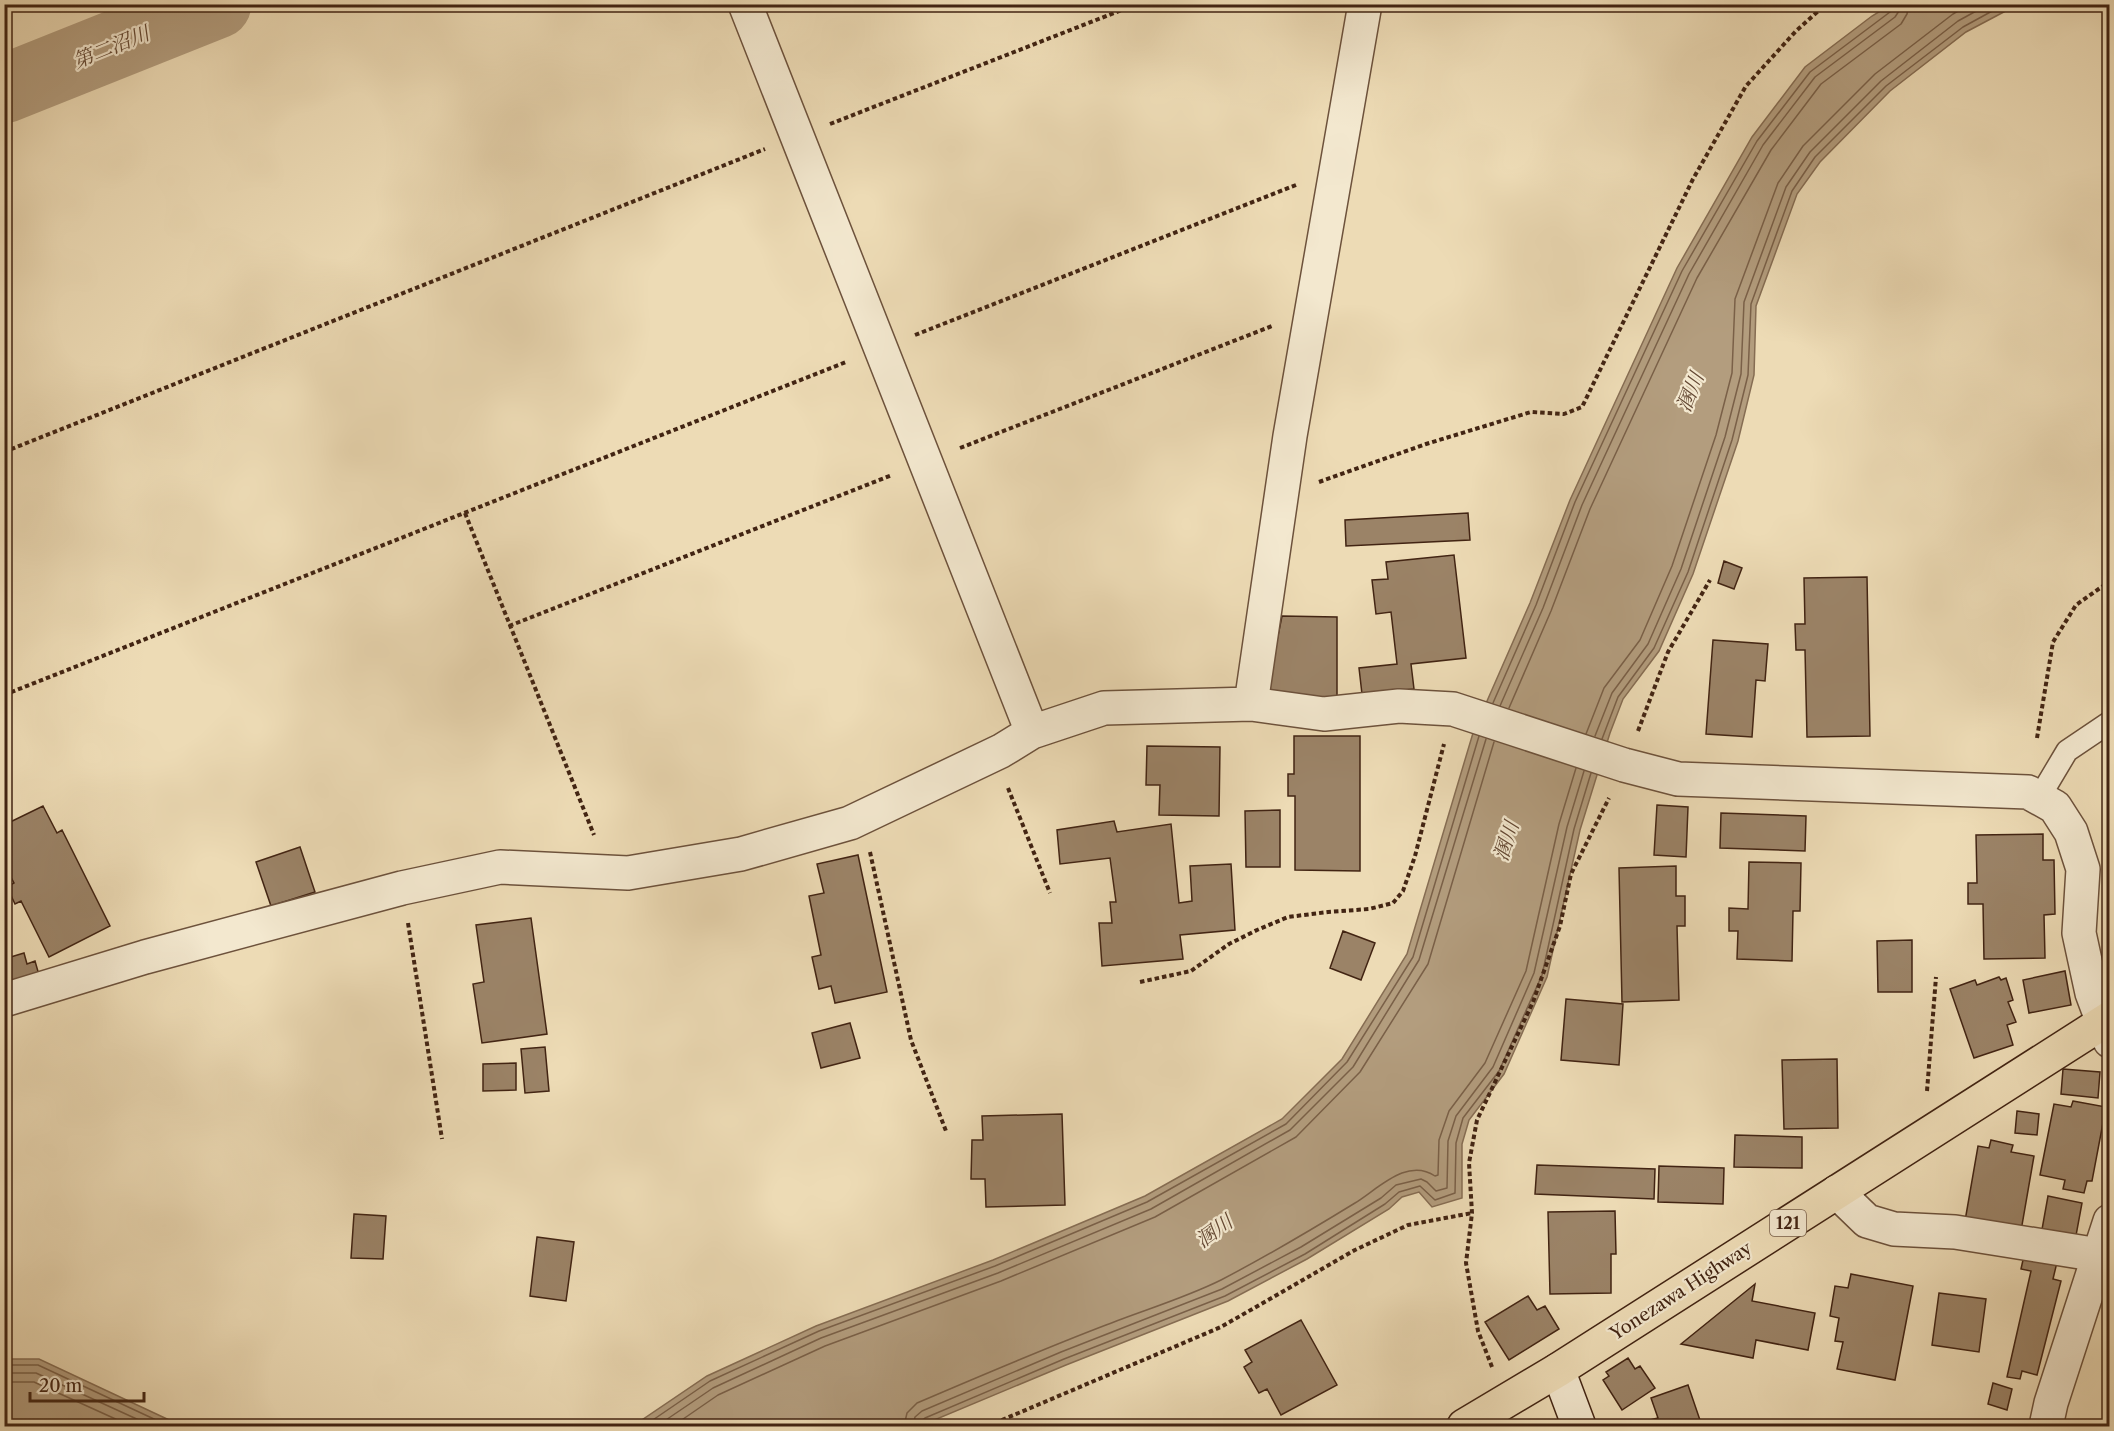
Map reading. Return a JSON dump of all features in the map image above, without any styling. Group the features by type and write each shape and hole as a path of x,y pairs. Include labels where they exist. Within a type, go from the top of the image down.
{"highway":[{"name":"Yonezawa Highway","path":"1464,1426 1558,1370 1923,1137 2107,1027"}],"street":[{"path":"744,4 1032,732"},
{"path":"1251,705 1290,436 1365,4"},
{"path":"4,1000 145,957 402,888 500,867 628,873 741,854 850,823 994,754 1032,732 1104,708 1251,705 1324,714 1399,706 1453,709 1618,763 1678,779 2033,795 2055,807 2071,832 2084,869 2079,933 2092,993 2107,1027"},
{"path":"1837,1192 1867,1221 1894,1229 1955,1232 2099,1255"},
{"path":"2046,1426 2051,1403 2109,1221"},
{"path":"1558,1370 1579,1426"}],"lane":[{"path":"2033,795 2067,751 2109,722"}],"path":[{"path":"4,452 1137,4"},
{"path":"1281,495 1426,444 1531,412 1564,414 1582,407 1693,179 1746,86 1796,31 1826,4"},
{"path":"4,695 1336,169"},
{"path":"465,513 595,838 602,872"},
{"path":"1505,1402 1478,1331 1466,1263 1472,1213 1469,1163 1477,1120 1533,1002 1560,926 1571,874 1618,763 1668,652 1710,580"},
{"path":"2033,795 2053,642 2076,605 2109,581"},
{"path":"1140,982 1191,971 1229,944 1288,917 1369,909 1393,903 1403,891 1415,856 1453,709"},
{"path":"994,754 1050,893"},
{"path":"862,818 911,1040 946,1131"},
{"path":"402,888 442,1139"},
{"path":"1923,1137 1936,977"},
{"path":"988,1426 1221,1327 1355,1250 1408,1225 1472,1213"}],"water":[{"name":"溷川","path":"1890,5 2017,5 1966,32 1890,91 1820,162 1797,194 1756,306 1754,375 1738,441 1693,574 1659,651 1623,699 1610,733 1580,830 1547,977 1504,1074 1469,1120 1462,1144 1462,1198 1432,1207 1419,1192 1402,1197 1389,1209 1307,1259 1228,1301 920,1426 633,1426 707,1376 816,1326 993,1260 1145,1196 1282,1119 1342,1059 1407,954 1473,733 1530,603 1570,500 1677,268 1752,137 1805,67"},
{"path":"5,1359 39,1359 182,1426 5,1426"}],"building":[{"path":"1468,513 1470,540 1346,546 1345,520"},
{"path":"1454,555 1466,658 1411,664 1414,689 1362,694 1359,668 1397,664 1391,612 1376,614 1372,580 1388,579 1386,562"},
{"path":"1724,561 1742,568 1734,589 1718,583"},
{"path":"1867,577 1870,736 1807,737 1805,650 1796,650 1795,624 1805,624 1804,578"},
{"path":"1282,616 1337,617 1337,699 1266,694"},
{"path":"1713,640 1768,644 1765,681 1756,680 1752,737 1706,734"},
{"path":"1294,736 1360,736 1360,871 1295,870 1295,796 1288,796 1288,774 1294,774"},
{"path":"1147,746 1220,747 1219,816 1159,815 1160,785 1146,785"},
{"path":"1657,805 1688,807 1686,857 1654,855"},
{"path":"43,806 57,833 62,830 110,926 49,957 21,901 15,904 7,887 14,883 4,864 4,825"},
{"path":"1280,810 1280,867 1246,867 1245,811"},
{"path":"1721,813 1806,816 1805,851 1720,848"},
{"path":"1114,821 1117,832 1171,824 1179,903 1192,901 1190,866 1231,864 1235,930 1180,935 1183,959 1102,966 1099,923 1112,923 1110,902 1116,902 1110,858 1060,864 1057,830"},
{"path":"2043,834 2043,860 2054,860 2055,914 2044,915 2045,958 1984,959 1983,904 1968,904 1968,883 1977,883 1976,835"},
{"path":"300,847 315,892 271,906 256,862"},
{"path":"858,855 887,992 835,1003 831,986 819,989 812,957 821,955 809,896 824,893 817,864"},
{"path":"1749,862 1801,863 1800,911 1793,911 1792,961 1737,959 1738,931 1729,931 1729,908 1748,909"},
{"path":"1676,866 1676,896 1685,896 1685,926 1677,926 1679,1000 1622,1002 1619,868"},
{"path":"531,918 547,1034 482,1043 473,984 484,982 476,925"},
{"path":"1343,931 1375,943 1361,980 1330,968"},
{"path":"1912,940 1912,992 1878,992 1877,941"},
{"path":"24,953 27,964 35,961 39,975 4,986 4,959"},
{"path":"2065,971 2071,1005 2029,1013 2023,980"},
{"path":"1999,977 2001,980 2006,978 2013,1000 2008,1002 2016,1022 2007,1025 2013,1045 1974,1058 1950,989 1975,980 1977,985"},
{"path":"1566,999 1623,1004 1619,1065 1561,1060"},
{"path":"850,1023 860,1058 821,1068 812,1033"},
{"path":"545,1047 549,1091 525,1093 521,1049"},
{"path":"1837,1059 1838,1128 1784,1129 1782,1060"},
{"path":"516,1063 516,1090 483,1091 483,1064"},
{"path":"2063,1069 2100,1072 2098,1098 2061,1094"},
{"path":"2073,1101 2106,1107 2092,1181 2087,1181 2084,1193 2063,1189 2065,1180 2040,1175 2054,1104 2071,1107"},
{"path":"2017,1111 2039,1114 2037,1135 2015,1133"},
{"path":"1062,1114 1065,1205 986,1207 985,1179 971,1179 972,1140 983,1140 982,1116"},
{"path":"1735,1135 1802,1137 1802,1168 1734,1167"},
{"path":"1991,1140 2013,1145 2011,1152 2034,1156 2021,1231 1965,1221 1978,1146 1989,1148"},
{"path":"1537,1165 1655,1169 1654,1199 1535,1194"},
{"path":"1659,1166 1724,1168 1723,1204 1658,1202"},
{"path":"2048,1196 2082,1203 2075,1241 2041,1235"},
{"path":"1615,1211 1616,1254 1611,1254 1611,1293 1550,1294 1548,1212"},
{"path":"354,1214 386,1216 383,1259 351,1258"},
{"path":"537,1237 574,1242 566,1301 530,1296"},
{"path":"2025,1251 2058,1258 2053,1279 2061,1281 2037,1375 2022,1371 2020,1379 2007,1377 2031,1271 2021,1269"},
{"path":"1851,1274 1913,1286 1895,1380 1837,1369 1843,1342 1835,1341 1839,1318 1830,1316 1835,1286 1848,1288"},
{"path":"1755,1284 1752,1301 1815,1313 1808,1350 1756,1340 1753,1358 1681,1344"},
{"path":"1939,1293 1986,1299 1979,1352 1932,1345"},
{"path":"1528,1296 1537,1310 1545,1306 1559,1329 1509,1360 1485,1322"},
{"path":"1301,1320 1337,1385 1281,1415 1267,1389 1259,1393 1244,1367 1252,1362 1245,1350"},
{"path":"1628,1358 1635,1369 1640,1366 1655,1388 1622,1410 1603,1380 1609,1376 1606,1372"},
{"path":"1993,1383 2012,1389 2007,1410 1988,1404"},
{"path":"1688,1385 1702,1426 1648,1426 1646,1421 1658,1418 1651,1398"}],"waterway":[{"name":"第二沼川","path":"4,89 217,4"}]}
